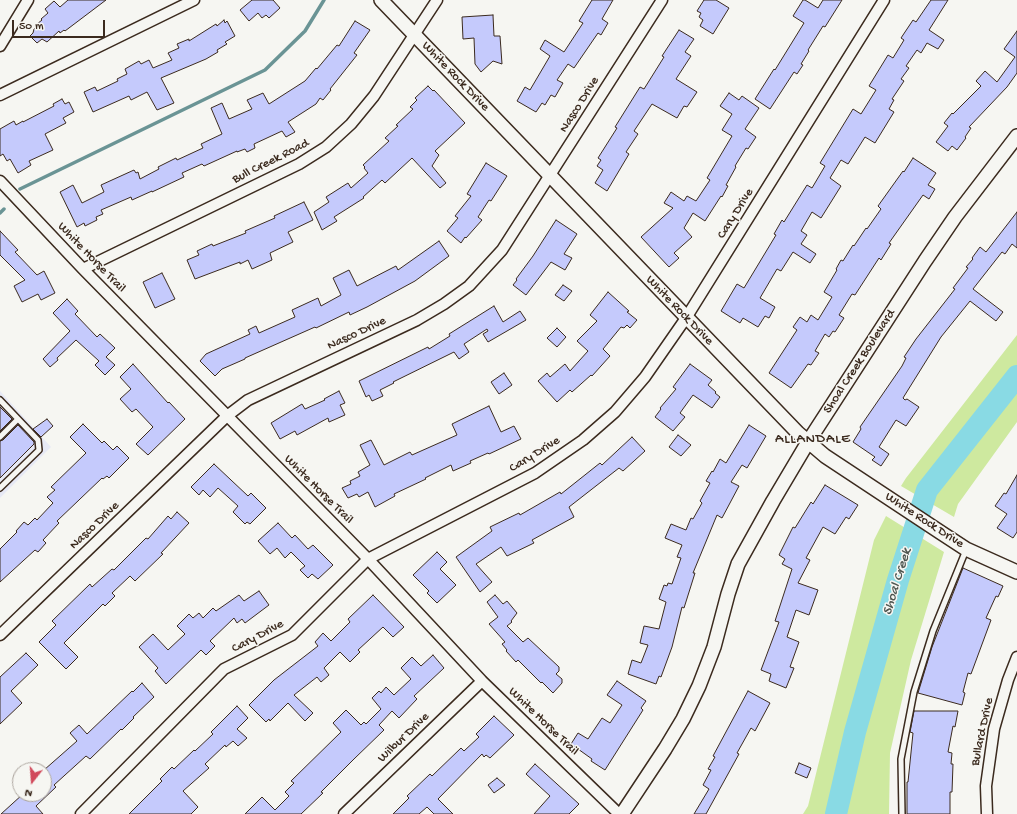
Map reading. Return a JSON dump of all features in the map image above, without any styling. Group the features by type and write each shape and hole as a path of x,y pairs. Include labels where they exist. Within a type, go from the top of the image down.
{"street":[{"path":"0,46 28,0"},
{"path":"0,95 194,0"},
{"name":"White Rock Drive","path":"381,0 686,318 808,442 825,456 966,549 1017,572"},
{"name":"Bull Creek Road","path":"83,269 299,164 326,147 351,124 374,96 437,0"},
{"name":"Nasco Drive","path":"0,635 227,416 248,400 416,320 444,304 469,286 502,250 662,0"},
{"name":"Cary Drive","path":"81,814 224,669 292,635 368,558 535,473 583,440 615,412 645,377 686,318 884,0"},
{"name":"Shoal Creek Boulevard","path":"620,814 683,720 699,686 714,647 728,594 738,564 773,501 808,442 925,261 960,211 1017,136"},
{"name":"White Horse Trail","path":"0,182 83,269 368,558 482,681 620,814"},
{"name":"Bullard Drive","path":"987,814 986,786 994,729 1008,680 1017,657"},
{"name":"Wilbur Drive","path":"344,814 482,681"}],"lane":[{"path":"0,400 38,440 39,450 0,488"},
{"path":"0,437 18,419"},
{"path":"902,814 901,759 914,692 933,631 966,549"}],"shaded area":[{"path":"0,391 51,447 0,498"}],"green space":[{"path":"1017,335 1017,422 958,504 954,517 901,486"},
{"path":"886,516 944,552 911,660 890,753 889,814 803,814 808,806 874,540"}],"building":[{"path":"68,0 106,0 65,31 64,30 60,33 59,31 47,42 42,39 37,43 30,36 38,25 37,24 48,13 45,9 54,1 60,7"},
{"path":"252,0 273,0 280,8 269,18 266,15 262,18 258,13 249,21 240,10"},
{"path":"592,0 613,0 602,19 608,23 601,35 598,33 574,68 568,64 557,80 563,83 555,97 551,95 545,105 542,103 536,112 517,101 525,87 530,90 550,56 540,49 545,40 564,52 583,23 579,21"},
{"path":"704,0 716,0 729,8 713,34 700,26 703,20 699,17 701,13 697,11"},
{"path":"803,0 818,8 823,0 842,0 808,50 809,51 801,64 803,65 797,74 794,72 770,109 755,99 804,23 793,16"},
{"path":"931,0 948,0 929,30 944,40 938,49 927,43 921,53 917,50 906,66 909,68 901,79 904,81 892,99 894,100 889,109 894,112 875,143 865,137 848,164 841,160 830,178 841,186 821,218 812,212 801,231 807,235 801,244 816,254 810,263 793,252 781,271 777,269 760,298 775,307 769,318 765,316 758,327 743,318 740,323 721,311 737,284 744,288 776,235 774,234 782,220 784,222 807,185 812,188 825,166 820,163 853,109 861,114 876,90 869,86 888,55 893,58 904,40 901,38 913,20 916,22"},
{"path":"493,15 494,36 500,36 502,64 493,61 481,72 475,64 474,38 463,39 462,17"},
{"path":"224,20 225,23 227,21 235,36 225,42 227,44 217,50 218,52 206,59 161,78 174,103 157,110 147,92 131,100 129,96 93,112 84,92 95,87 97,91 118,81 117,79 127,74 125,69 139,61 141,64 149,60 153,68 172,60 168,53 179,48 177,44 189,39 189,41 216,24 217,26"},
{"path":"355,21 370,30 354,53 357,55 323,100 320,98 316,104 288,122 295,132 286,137 282,131 254,144 255,148 247,152 245,149 237,151 204,166 202,164 182,173 184,177 152,192 132,200 131,197 101,210 103,214 96,217 97,220 85,226 84,223 77,227 60,192 73,185 82,203 104,192 101,185 134,170 136,173 138,172 140,179 159,169 158,167 176,158 177,160 203,148 201,144 222,134 211,108 222,103 229,119 252,109 247,100 263,93 269,104 305,81 337,45 339,46"},
{"path":"679,30 694,39 685,52 691,56 676,79 697,92 687,107 684,106 677,118 652,104 634,131 638,134 626,152 629,154 607,191 595,183 603,170 597,166 601,160 598,158 640,87 644,89 664,57 662,56"},
{"path":"1017,31 1017,73 1007,87 969,127 971,128 965,137 966,138 957,150 952,146 948,151 936,142 948,126 944,123 952,113 953,114 981,86 976,81 985,71 997,82 1015,57 1004,49"},
{"path":"428,86 433,91 434,90 465,123 435,151 439,155 432,166 446,183 440,188 412,158 385,183 382,180 363,197 364,198 334,217 337,221 322,230 314,212 329,202 326,197 348,183 351,188 368,173 363,165 389,141 385,138 413,109 410,107 417,100 415,98"},
{"path":"729,93 739,100 742,96 759,108 745,129 756,137 748,149 746,148 735,166 736,167 726,185 728,186 722,197 721,196 705,221 693,213 684,228 692,237 674,253 679,258 669,267 641,237 673,208 664,203 671,192 684,201 687,196 696,201 710,180 707,178 732,136 722,130 732,114 720,106"},
{"path":"62,99 65,104 69,102 74,112 63,118 66,123 45,134 53,150 29,161 31,165 18,173 10,159 7,161 3,154 0,156 0,129 14,121 16,125 23,122 54,106 53,104"},
{"path":"913,158 936,173 928,185 935,189 929,199 923,195 889,243 891,244 881,260 879,258 855,295 852,294 839,315 844,318 835,332 833,331 829,337 825,334 815,351 819,353 811,365 808,364 791,388 769,373 797,330 793,327 800,317 807,322 811,315 818,320 832,297 824,292 841,260 843,261 853,245 854,246 866,228 867,229 881,209 878,206"},
{"path":"486,163 507,176 491,201 489,200 478,217 482,220 461,243 447,231 458,218 455,216 471,196 467,194"},
{"path":"304,202 313,220 288,232 293,242 270,253 272,260 252,269 248,260 195,279 187,260 199,255 197,251 212,244 213,246 246,233 245,231 275,218 274,216"},
{"path":"1017,212 1017,248 1012,244 1005,254 1002,252 973,289 1003,312 996,321 970,301 941,337 903,398 919,407 906,426 896,420 879,447 889,454 881,466 872,460 875,457 853,442 861,429 860,427 902,366 906,358 904,357 916,339 955,289 953,288 968,268 966,267 980,247 986,252"},
{"path":"556,220 577,234 564,254 572,258 565,270 551,262 526,295 513,285"},
{"path":"0,231 18,250 15,252 37,275 44,271 55,293 41,300 38,294 22,302 14,286 25,280 0,255"},
{"path":"439,241 449,256 415,281 367,307 350,315 349,312 316,328 315,327 245,358 222,369 215,376 200,361 206,354 250,334 248,330 256,326 259,333 295,317 292,310 318,298 321,306 341,295 333,278 349,270 357,286 396,266 398,270"},
{"path":"162,273 175,299 155,308 143,282"},
{"path":"563,285 572,291 564,301 555,295"},
{"path":"608,292 637,320 630,328 627,325 624,328 621,327 603,349 610,356 592,376 591,375 572,392 570,390 557,402 538,381 547,373 550,377 565,364 570,371 588,351 577,341 597,321 590,315"},
{"path":"67,299 78,311 75,314 97,337 100,334 115,348 106,357 115,365 105,375 95,365 99,361 76,340 57,358 58,360 50,367 43,359 70,331 53,313"},
{"path":"494,306 503,322 520,311 526,320 488,342 483,334 488,331 487,329 464,344 469,352 459,359 454,352 380,390 383,396 372,401 369,395 366,397 359,381 428,347 429,349 450,336 449,334"},
{"path":"557,328 566,337 557,347 547,338"},
{"path":"133,364 168,403 169,402 185,419 148,455 136,444 153,427 136,409 132,412 120,399 131,389 120,377"},
{"path":"690,364 712,380 708,385 720,397 712,408 693,395 680,413 685,417 673,431 655,417 661,409 660,408 676,389 673,387"},
{"path":"504,373 512,385 499,394 491,382"},
{"path":"339,391 345,403 340,405 345,415 329,422 328,418 297,435 295,431 280,439 271,423 302,404 305,409 325,400 324,399"},
{"path":"489,406 501,432 514,426 521,439 470,461 471,463 453,471 451,465 394,494 395,496 375,507 368,492 359,497 357,494 348,498 342,488 351,484 350,481 360,476 358,472 370,465 360,445 371,440 384,465 410,452 412,455 457,435 452,424"},
{"path":"0,407 12,419 0,431"},
{"path":"47,419 53,426 41,437 33,429"},
{"path":"83,424 102,443 104,441 113,450 117,446 129,458 109,478 107,476 103,479 102,478 57,521 59,523 43,540 46,543 38,552 35,550 0,582 0,549 17,532 16,531 24,522 28,525 35,518 37,520 53,503 47,497 55,490 51,487 86,453 70,437"},
{"path":"18,425 34,442 34,444 0,478 0,441 3,440"},
{"path":"749,425 766,436 747,468 742,465 731,482 739,486 722,518 717,515 693,573 695,573 684,608 682,607 672,647 661,677 659,676 656,684 628,674 632,660 641,663 648,645 640,643 644,626 659,629 666,602 659,599 664,585 667,586 668,583 672,584 681,558 677,557 682,545 665,538 671,524 686,530 691,518 693,519 702,503 700,501 710,483 706,481 712,471 713,472 720,459 726,463"},
{"path":"678,435 691,445 681,456 669,447"},
{"path":"632,437 645,451 623,471 619,468 569,507 574,517 532,540 534,543 507,556 501,547 476,564 492,582 480,592 456,557 492,531 490,527 519,513 520,515 560,492 561,494 600,463 602,465"},
{"path":"214,464 248,496 251,493 266,508 250,524 247,522 245,524 233,512 238,506 218,488 210,497 203,490 199,495 191,487"},
{"path":"1017,475 1017,532 1013,538 997,528 1007,514 995,506 1004,493 1006,494"},
{"path":"825,485 858,505 849,519 846,517 835,534 823,527 806,558 810,560 798,583 818,590 809,615 796,610 787,637 799,642 790,667 794,668 786,688 769,681 771,674 761,670 779,622 775,621 792,569 782,564 785,559 779,555 793,527 795,528 811,502 813,504"},
{"path":"177,512 189,523 161,553 163,554 135,581 130,576 112,593 115,596 105,606 103,604 64,643 78,657 66,669 39,642 56,625 52,621 90,584 92,587 112,569 114,570 146,538 148,539 168,516 171,519"},
{"path":"278,523 292,538 295,535 308,549 313,545 333,565 318,579 312,574 308,578 300,570 305,566 291,552 285,558 277,548 270,554 258,541"},
{"path":"437,552 447,562 440,569 456,585 437,603 427,593 429,591 413,575"},
{"path":"963,568 1003,586 998,597 996,596 986,618 991,620 971,674 968,673 963,692 965,693 962,705 918,693 932,647"},
{"path":"259,591 269,605 245,623 242,619 237,623 234,618 210,641 215,646 206,655 201,650 166,684 155,671 158,668 139,647 153,634 168,650 185,634 177,626 189,614 193,618 199,613 203,618 213,608 216,611 239,595 244,601"},
{"path":"373,595 404,627 393,637 383,627 358,650 360,652 350,662 340,652 324,668 329,675 321,682 317,677 294,695 313,713 305,721 288,703 270,721 269,719 266,722 249,705 274,680 318,646 315,642 323,633 331,641 350,622 348,619"},
{"path":"495,595 503,604 507,601 517,613 511,621 512,622 507,626 523,642 528,638 559,667 559,671 556,674 562,679 562,683 553,693 518,660 516,662 502,644 505,642 489,624 498,617 487,602"},
{"path":"26,653 38,665 11,691 22,703 0,724 0,677"},
{"path":"433,655 444,668 414,696 417,699 399,718 392,711 379,725 384,730 321,792 323,793 301,814 245,814 262,797 275,810 289,796 285,792 294,783 291,781 341,732 333,723 346,710 361,725 364,722 366,724 381,709 372,698 379,691 381,693 386,687 394,695 411,679 401,668 412,657 421,666"},
{"path":"617,681 646,701 641,708 643,710 605,770 591,761 592,759 571,744 578,733 588,739 602,718 610,723 622,705 607,695"},
{"path":"142,683 154,697 122,730 121,729 90,759 86,756 54,785 56,787 52,791 52,763 77,741 70,733 79,725 87,734 132,691 133,692"},
{"path":"748,691 770,703 755,731 751,728 737,753 739,754 706,814 694,814 709,789 703,785 711,770 708,769 715,757 713,756"},
{"path":"237,706 248,718 237,729 247,738 238,746 233,741 226,747 225,745 205,764 209,768 183,791 198,807 191,814 129,814 162,781 160,779 172,767 174,769 213,734 211,732"},
{"path":"914,711 958,711 955,727 953,726 948,752 952,753 951,764 953,764 952,792 950,792 950,814 907,814 907,782 913,733 910,732"},
{"path":"494,716 514,735 490,758 486,755 484,757 482,754 438,799 453,814 434,814 427,807 419,814 393,814 409,798 407,796 430,774 432,776 461,748 464,751 479,737 476,734"},
{"path":"799,763 811,768 807,778 795,773"},
{"path":"535,764 579,804 569,814 534,814 550,796 526,774"},
{"path":"497,778 505,785 494,793 488,785"},
{"path":"14,802 40,802 36,806 43,814 1,814"}],"waterway":[{"path":"20,189 265,70 305,31 324,0"},
{"path":"0,213 4,209"},
{"name":"Shoal Creek","path":"836,814 855,732 898,580 927,490 1017,376"}],"district":[{"name":"ALLANDALE","path":"813,440"}]}
